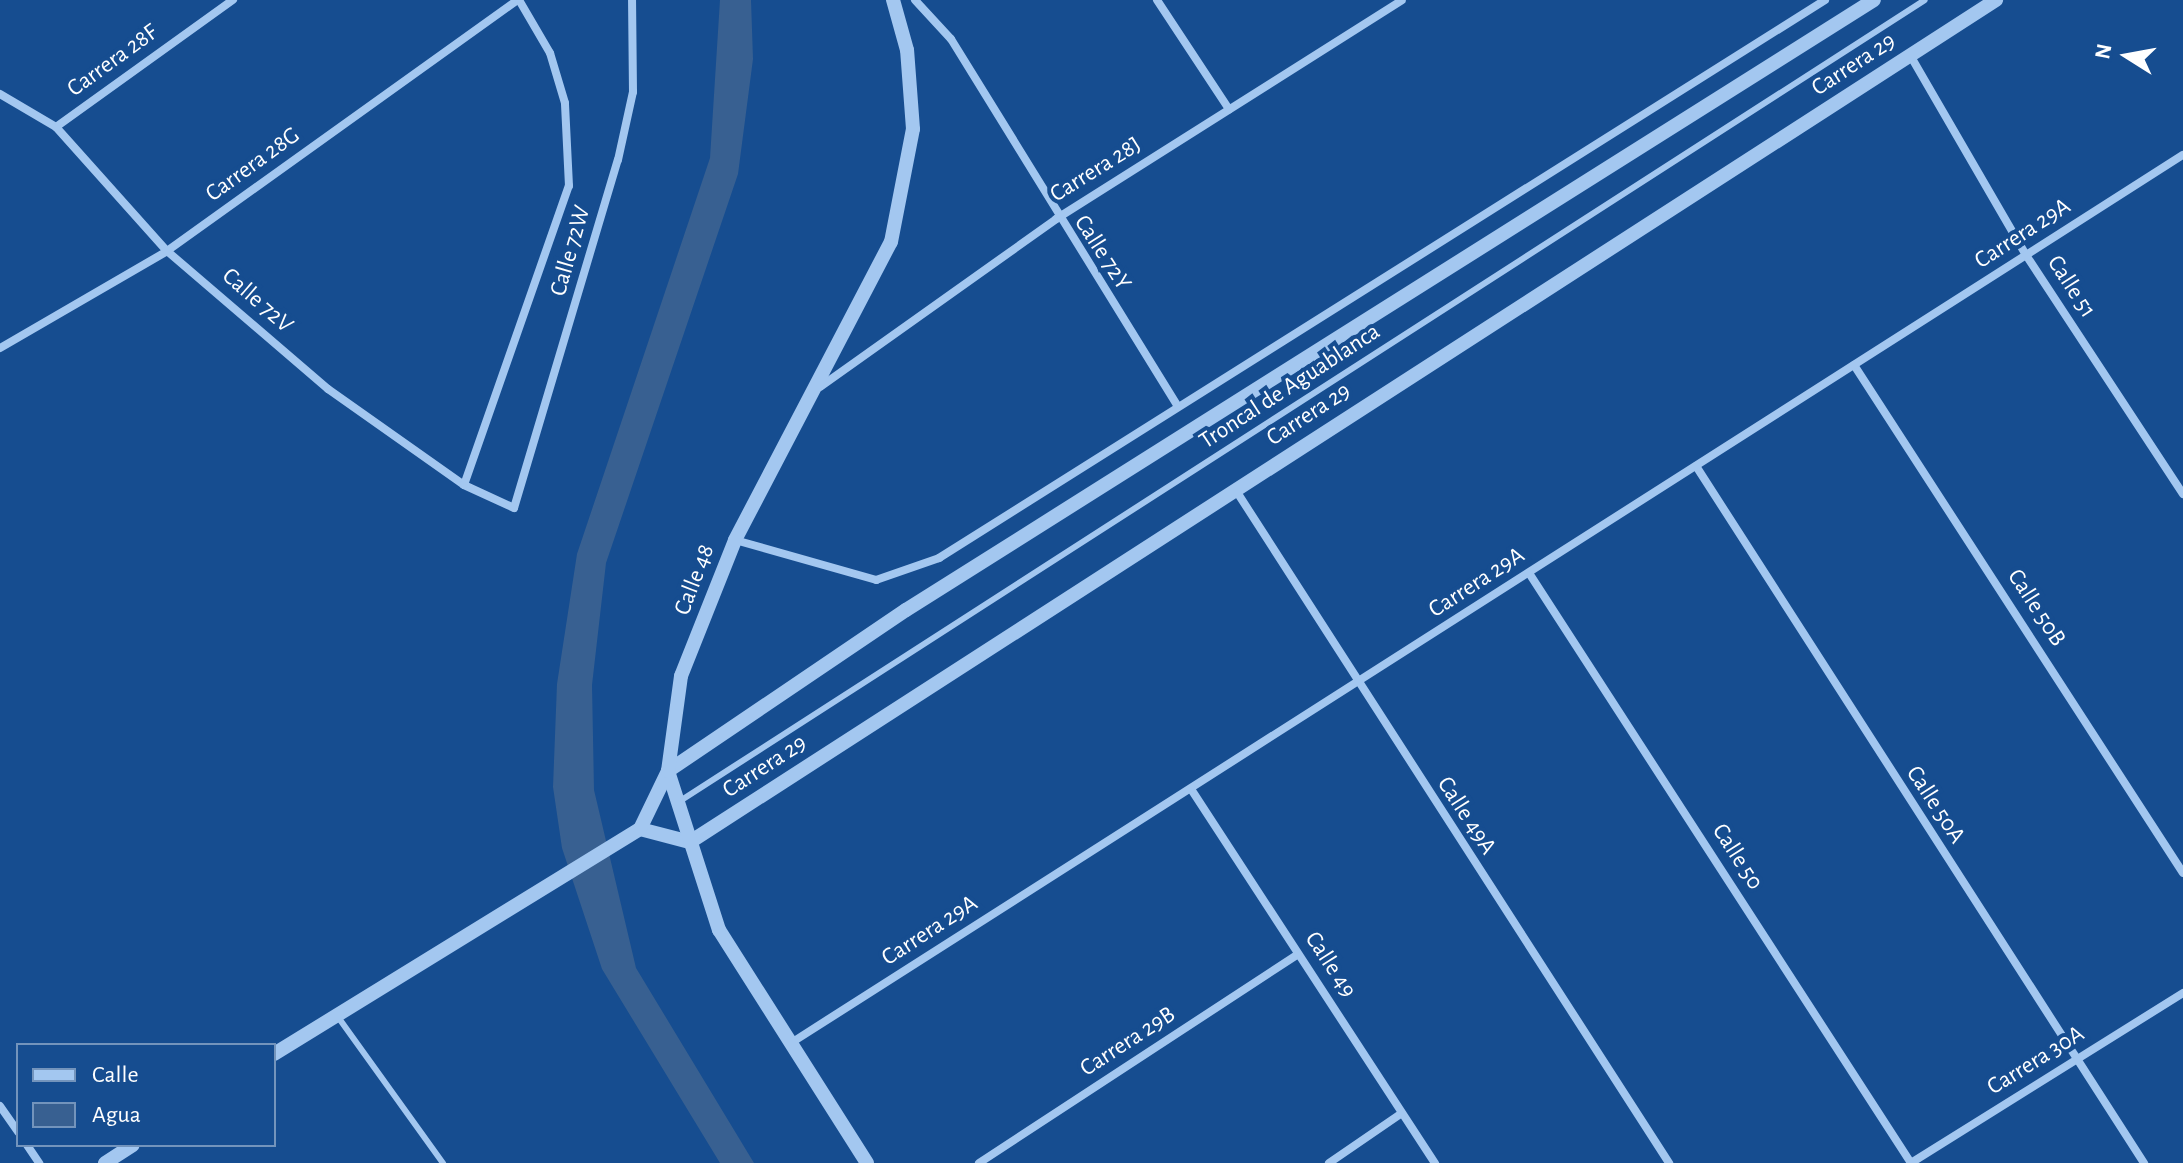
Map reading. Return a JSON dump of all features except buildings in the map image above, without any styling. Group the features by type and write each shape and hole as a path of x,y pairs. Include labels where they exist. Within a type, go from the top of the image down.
{"street":[{"name":"Carrera 28F","path":"56,127 233,0"},
{"name":"Carrera 28G","path":"0,348 167,251 518,0"},
{"name":"Calle 72W","path":"464,485 569,186 565,103 550,53 518,0"},
{"name":"Calle 72W","path":"514,508 618,160 633,92 632,0"},
{"name":"Calle 48","path":"867,1163 719,930 675,804 668,771 681,676 735,540 820,387 894,228 913,129 907,50 893,0"},
{"name":"Calle 72Y","path":"915,0 951,39 1056,219 1178,407"},
{"path":"1157,0 1229,109"},
{"path":"1377,0 1384,11"},
{"name":"Carrera 28J","path":"820,387 1056,219 1402,0"},
{"path":"735,540 850,577 907,573 1178,407 1825,0"},
{"name":"Carrera 29","path":"668,771 996,552 1207,426 1874,0"},
{"name":"Carrera 29","path":"690,842 1996,0"},
{"name":"Calle 51","path":"1910,55 2026,255 2183,494"},
{"name":"Calle 72V","path":"0,94 56,127 167,251 328,389 464,485 514,508"},
{"name":"Carrera 29A","path":"791,1043 2183,155"},
{"name":"Calle 50B","path":"1854,365 2183,873"},
{"name":"Calle 50A","path":"1696,466 2144,1163"},
{"name":"Calle 49A","path":"1235,489 1356,683 1669,1163"},
{"name":"Calle 50","path":"1529,573 1911,1163"},
{"path":"276,1053 467,930 640,829 668,771"},
{"name":"Calle 49","path":"1191,789 1435,1163"},
{"path":"640,829 690,842"},
{"name":"Carrera 29B","path":"979,1163 1298,954"},
{"name":"Carrera 30A","path":"1911,1163 2183,993"},
{"path":"0,1106 16,1129"},
{"path":"1329,1163 1402,1113"},
{"path":"105,1163 130,1147"}],"lane":[{"name":"Troncal de Aguablanca","path":"675,804 1925,0"},
{"path":"336,1014 443,1163"}],"water":[{"path":"720,0 751,0 753,59 738,174 606,563 592,685 594,790 636,968 754,1163 720,1163 602,969 562,848 553,787 557,684 577,554 710,158"}]}
